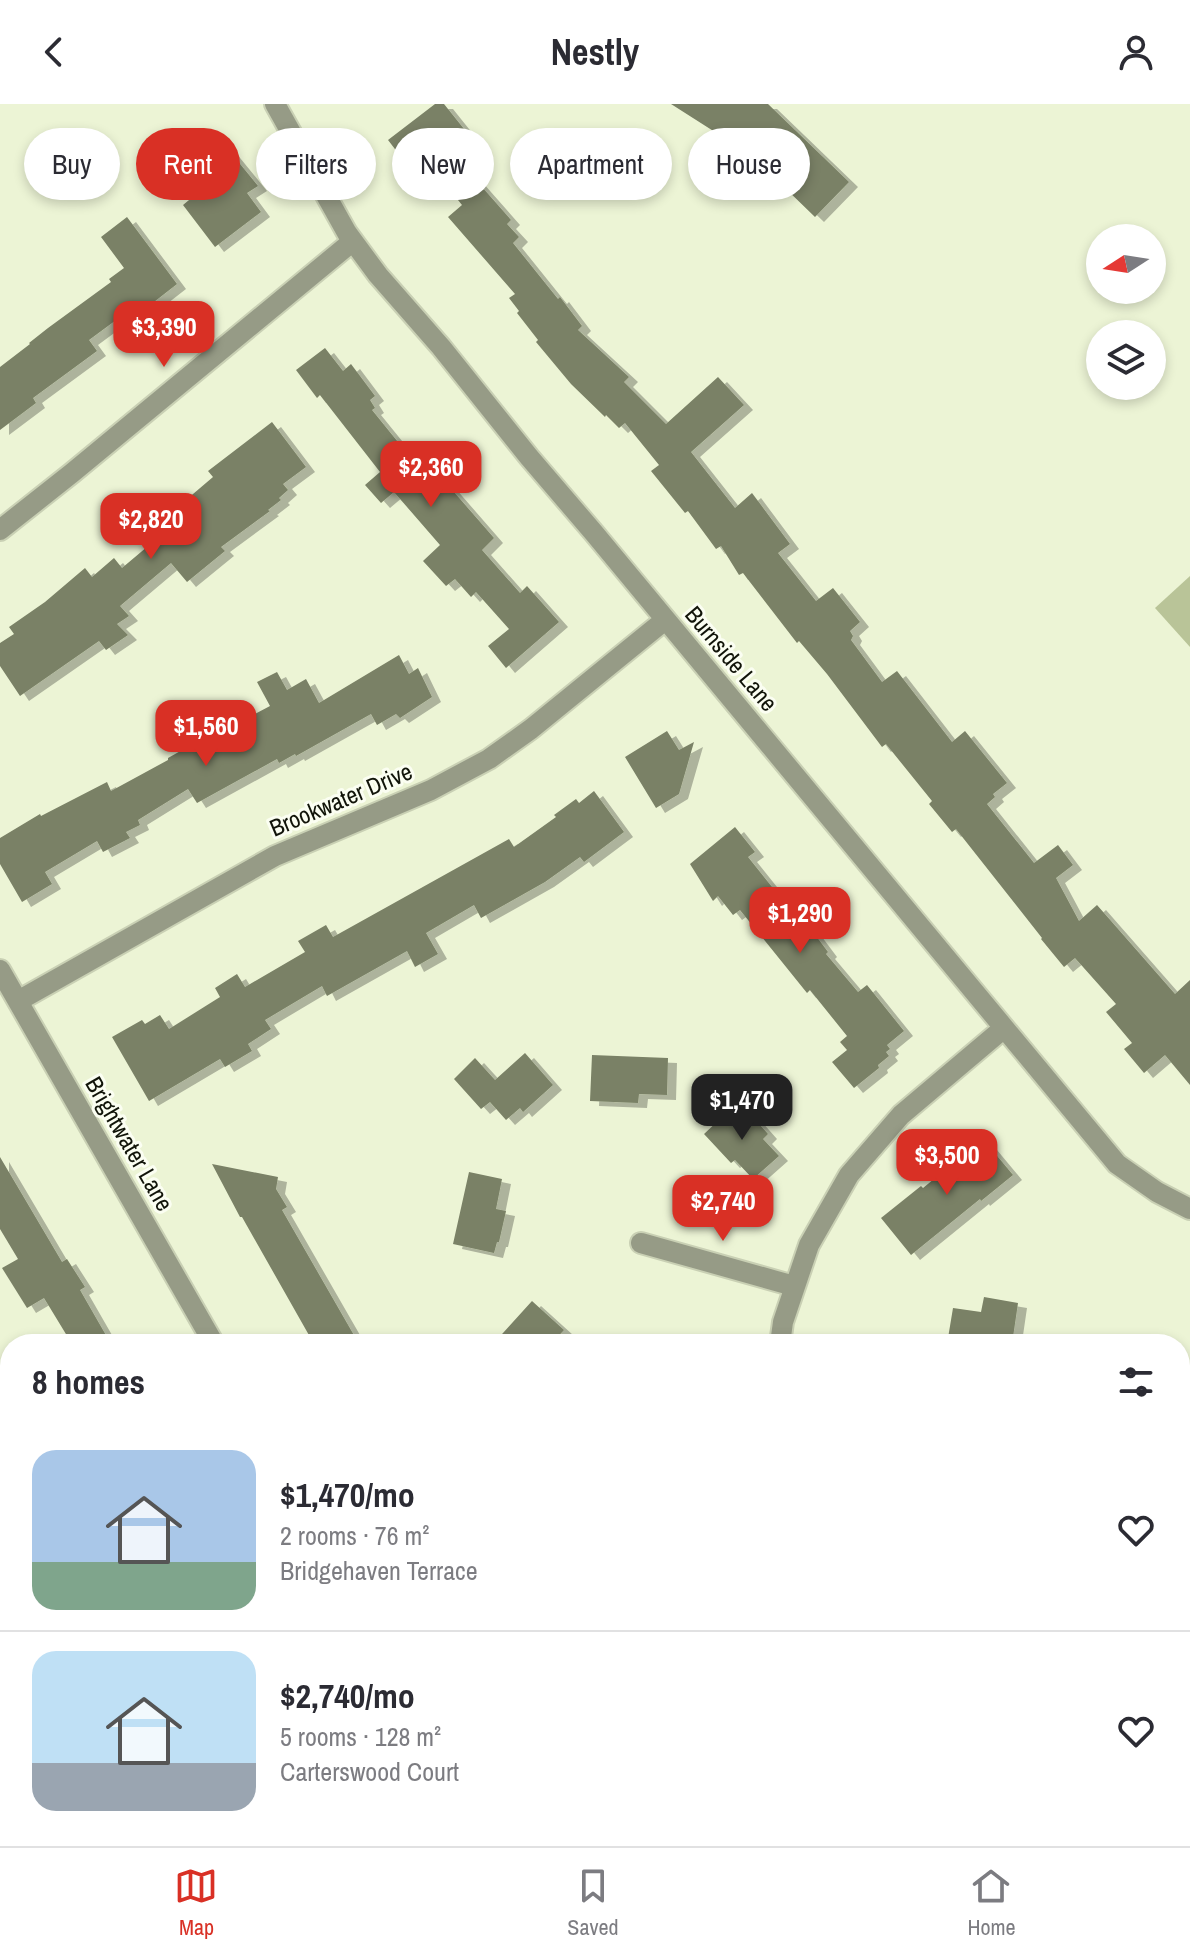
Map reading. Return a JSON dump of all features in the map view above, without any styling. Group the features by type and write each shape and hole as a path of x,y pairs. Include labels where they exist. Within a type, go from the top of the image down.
{"street":[{"name":"Burnside Lane","path":"275,104 315,178 353,241 378,275 441,347 1117,1164 1157,1192 1190,1209"},
{"path":"0,530 353,241"},
{"name":"Brookwater Drive","path":"18,1001 275,856 431,790 489,759 531,729 665,620"},
{"name":"Brightwater Lane","path":"0,970 208,1334"},
{"path":"781,1334 809,1245 849,1175 901,1115 1004,1028"},
{"path":"641,1243 794,1286"}],"green space":[{"path":"1190,576 1190,647 1155,608"}],"building":[{"path":"435,104 444,104 463,128 404,128"},
{"path":"671,104 768,104 793,128 709,128"},
{"path":"810,144 849,182 815,217 797,200 810,200"},
{"path":"240,164 256,184 256,187 247,193 261,212 215,247 183,205 189,200 240,200"},
{"path":"458,200 493,200 511,220 507,224 519,237 513,243 582,326 578,330 629,377 624,382 666,424 718,377 744,405 691,452 735,508 752,493 790,544 778,553 816,601 833,588 860,622 850,631 853,636 851,640 882,682 897,671 952,742 965,731 1007,783 993,794 995,797 987,804 1034,863 1058,845 1073,865 1056,878 1079,921 1097,905 1175,994 1190,980 1190,1085 1165,1055 1144,1073 1124,1049 1132,1043 1106,1012 1116,1004 1075,958 1064,967 956,829 952,832 929,804 932,801 886,744 882,747 827,674 799,641 797,643 743,573 739,575 721,546 716,549 688,511 685,513 651,471 659,465 625,423 619,428 605,417 571,384 536,342 538,340 509,298 515,294 448,217 462,205"},
{"path":"127,217 177,284 136,316 131,309 89,340 97,351 33,398 36,403 0,430 0,367 111,282 109,279 124,268 101,237"},
{"path":"325,348 343,371 351,364 375,396 370,400 375,408 372,410 406,452 413,445 494,538 482,550 520,593 527,586 559,622 506,668 488,646 509,629 476,592 471,597 455,579 446,586 423,561 440,545 394,492 381,503 365,485 380,472 320,395 317,398 296,370"},
{"path":"272,422 306,467 283,484 288,490 279,498 281,500 221,547 225,551 187,582 171,563 120,606 129,616 117,624 128,635 106,650 99,641 20,696 0,666 0,643 14,634 9,627 85,568 92,577 114,558 122,568 173,525 166,517 213,477 208,471"},
{"path":"399,655 409,674 418,668 432,697 400,718 396,714 377,725 371,714 296,756 279,763 277,759 197,803 188,789 138,820 140,825 126,832 130,838 103,852 97,841 45,872 52,884 22,902 0,864 0,838 40,814 107,782 111,791 223,727 225,730 270,706 257,682 277,672 287,690 306,679 319,703"},
{"path":"667,731 679,750 694,742 679,794 656,808 625,757"},
{"path":"594,791 624,832 584,862 580,857 545,882 481,918 474,905 426,933 438,954 415,967 407,951 327,996 322,986 265,1020 271,1029 248,1044 252,1051 225,1067 220,1059 149,1101 112,1037 142,1020 145,1024 160,1015 169,1029 220,997 215,988 237,974 245,987 305,952 298,941 326,925 333,937 509,839 514,847 576,799 579,803"},
{"path":"735,827 755,852 748,857 792,912 796,910 828,952 826,954 858,992 867,985 904,1031 887,1045 889,1056 878,1065 879,1068 854,1088 832,1062 847,1050 840,1042 847,1036 810,990 807,993 740,910 733,915 718,896 713,901 690,864"},
{"path":"525,1053 553,1085 523,1112 520,1108 506,1120 490,1102 481,1109 454,1079 475,1058 495,1080"},
{"path":"592,1055 668,1058 667,1095 639,1094 638,1103 590,1101"},
{"path":"735,1105 747,1118 751,1115 768,1134 763,1139 779,1156 753,1179 735,1160 731,1163 704,1134"},
{"path":"983,1139 1013,1175 911,1255 881,1218"},
{"path":"0,1157 62,1262 67,1259 85,1287 80,1290 105,1334 66,1334 44,1298 27,1308 2,1268 18,1259 0,1229"},
{"path":"212,1164 278,1177 276,1189 287,1207 282,1210 353,1334 308,1334"},
{"path":"469,1172 502,1179 496,1209 506,1211 494,1253 453,1244"},
{"path":"984,1297 1018,1303 1013,1334 949,1334 953,1308 981,1312"},
{"path":"532,1301 564,1330 560,1334 502,1334"}]}
